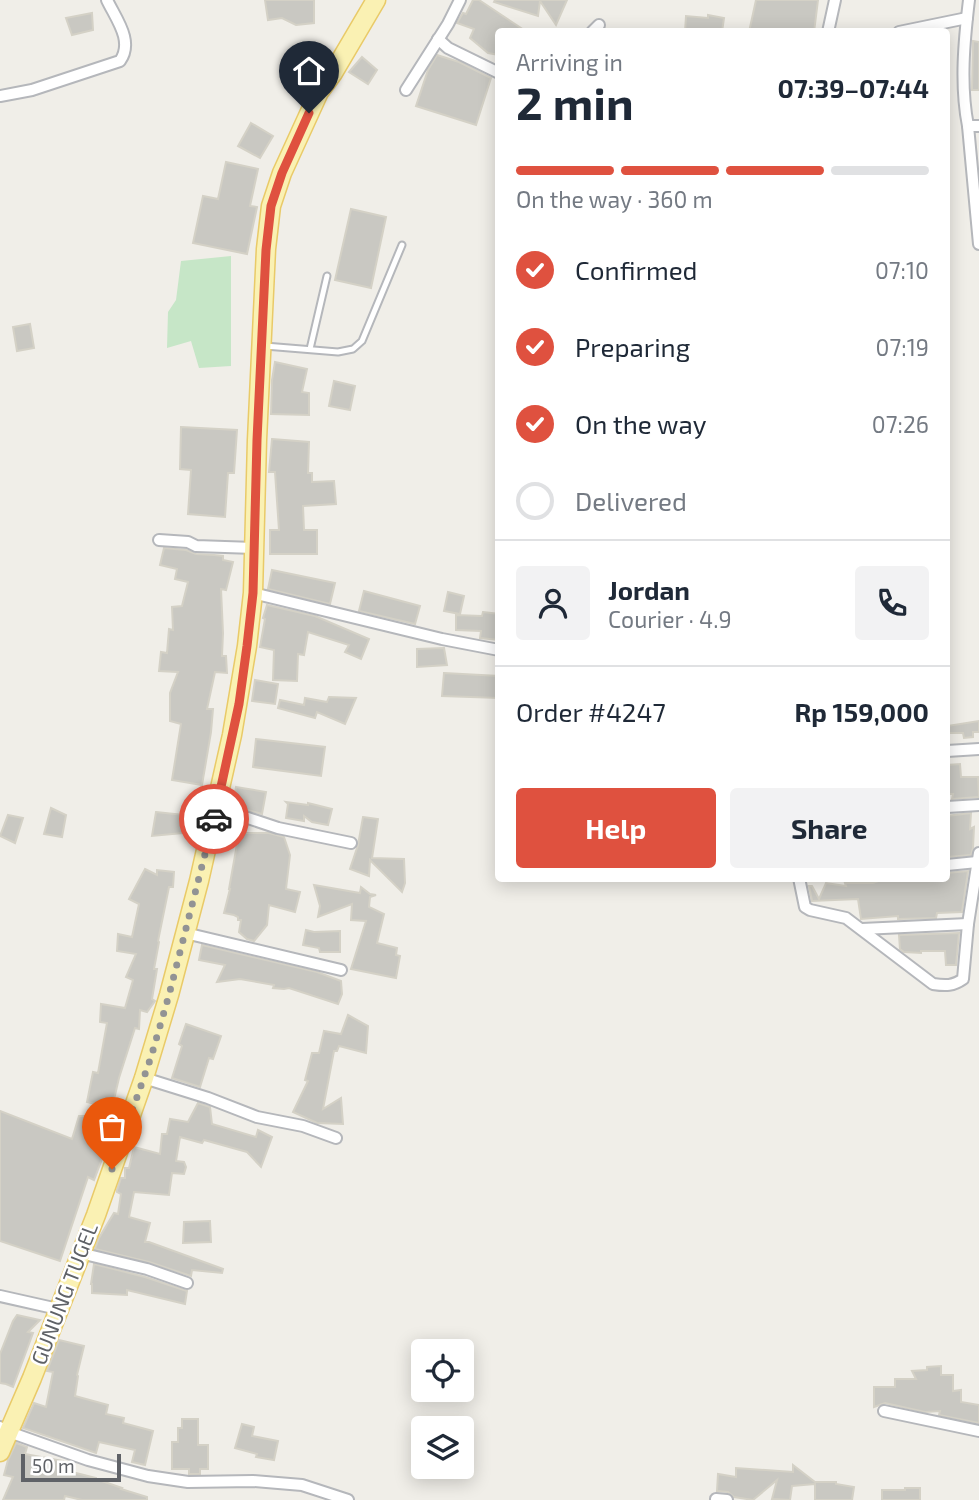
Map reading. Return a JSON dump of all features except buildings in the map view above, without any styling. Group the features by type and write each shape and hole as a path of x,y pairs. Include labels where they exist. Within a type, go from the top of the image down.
{"main road":[{"name":"GUNUNG TUGEL","path":"0,1452 4,1429 32,1378 96,1215 144,1078 169,995 216,811 239,704 253,593 257,440 266,250 271,206 282,173 319,92 376,0"}],"street":[{"path":"0,96 32,90 120,61 125,54 125,37 107,0"},
{"path":"406,90 460,0"},
{"path":"829,28 835,0"},
{"path":"969,0 964,107 974,126 979,244"},
{"path":"918,28 967,18"},
{"path":"438,40 495,71"},
{"path":"159,540 188,542 196,547 254,548"},
{"path":"253,593 495,649"},
{"path":"950,751 979,749"},
{"path":"950,807 979,806"},
{"path":"216,811 278,828 351,843"},
{"path":"800,882 805,907 846,918 933,985 955,985 963,979 978,857 950,864"},
{"path":"862,929 968,924"},
{"path":"185,933 341,970"},
{"path":"144,1078 257,1117 303,1126 336,1138"},
{"path":"80,1254 147,1269 187,1283"},
{"path":"0,1296 58,1309"},
{"path":"884,1411 979,1431"},
{"path":"4,1429 88,1460 148,1476 188,1482 253,1481 302,1485 348,1500"}],"lane":[{"path":"262,346 338,352 353,349 362,341 402,245"},
{"path":"310,349 327,276"}],"green space":[{"path":"231,256 231,366 199,368 191,341 167,348 168,312 176,300 181,261"}],"way so far":[{"path":"112,1169 151,1057 214,819"}],"route":[{"path":"214,819 239,704 253,593 257,440 266,250 271,206 282,173 309,113"}]}
